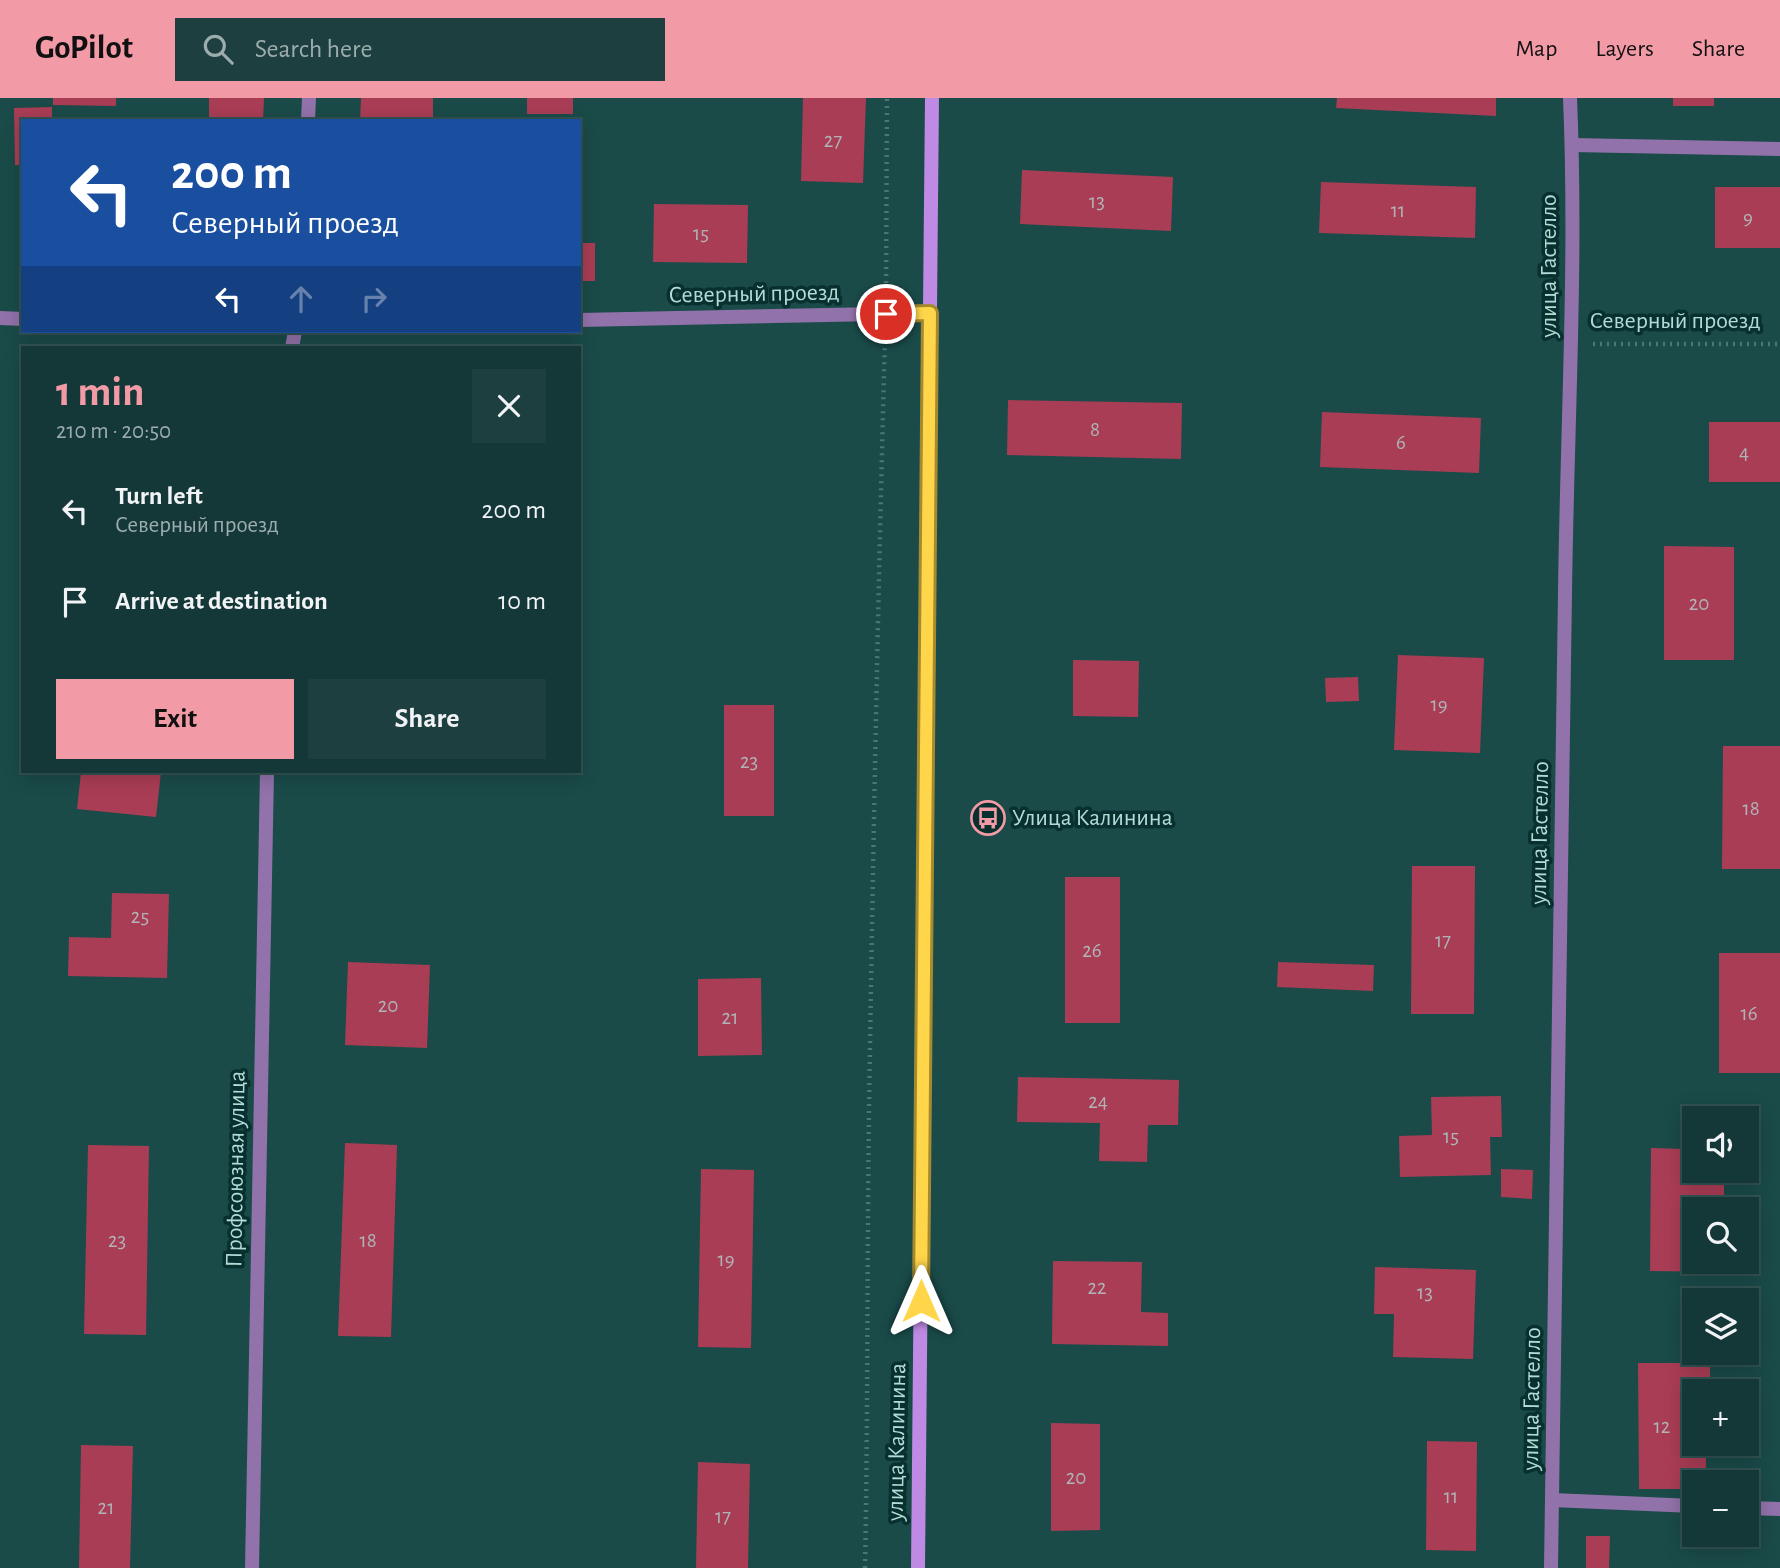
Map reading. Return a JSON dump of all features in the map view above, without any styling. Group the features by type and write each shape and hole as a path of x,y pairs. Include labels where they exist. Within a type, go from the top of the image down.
{"main road":[{"name":"улица Калинина","path":"918,1568 932,98"}],"street":[{"path":"308,119 309,98"},
{"name":"улица Гастелло","path":"1551,1568 1560,1109 1566,510 1571,345 1570,98"},
{"path":"1572,145 1780,149"},
{"name":"Северный проезд","path":"581,320 930,313"},
{"path":"0,318 21,318"},
{"name":"Профсоюзная улица","path":"252,1568 267,773"},
{"path":"1552,1500 1682,1505"},
{"path":"1759,1509 1780,1510"}],"path":[{"path":"865,1568 873,894 886,314 887,98"},
{"name":"Северный проезд","path":"1571,345 1780,344"}],"building":[{"path":"53,98 116,98 116,106 53,105"},
{"path":"209,98 264,98 263,119 209,119"},
{"path":"361,98 433,98 433,119 360,119"},
{"path":"527,98 573,98 573,114 527,114"},
{"path":"803,98 866,98 863,183 801,181"},
{"path":"1337,98 1496,98 1496,116 1336,108"},
{"path":"1673,98 1714,98 1714,106 1673,106"},
{"path":"52,107 52,119 21,119 21,165 15,165 14,108"},
{"path":"1022,170 1173,177 1171,231 1020,224"},
{"path":"1321,182 1476,187 1475,238 1319,233"},
{"path":"1715,187 1780,187 1780,248 1715,248"},
{"path":"654,204 748,205 747,263 653,262"},
{"path":"581,243 595,243 595,281 581,281"},
{"path":"1008,400 1182,403 1181,459 1007,455"},
{"path":"1322,412 1481,418 1479,473 1320,467"},
{"path":"1709,422 1780,422 1780,482 1709,482"},
{"path":"1664,546 1734,547 1734,660 1664,660"},
{"path":"1398,655 1484,658 1480,753 1394,750"},
{"path":"1073,660 1139,661 1138,717 1073,716"},
{"path":"1358,677 1359,701 1326,702 1325,678"},
{"path":"724,705 774,705 774,816 724,816"},
{"path":"1723,746 1780,746 1780,869 1722,869"},
{"path":"81,773 161,773 156,817 77,809"},
{"path":"1412,866 1475,866 1474,1014 1411,1014"},
{"path":"1065,877 1120,877 1120,1023 1065,1023"},
{"path":"112,893 169,894 167,978 68,976 69,937 111,938"},
{"path":"1719,953 1780,953 1780,1073 1719,1073"},
{"path":"348,962 430,965 427,1048 345,1045"},
{"path":"1278,962 1374,965 1373,991 1277,987"},
{"path":"761,978 762,1055 698,1056 698,979"},
{"path":"1018,1077 1179,1080 1178,1125 1148,1125 1147,1162 1099,1161 1100,1123 1017,1122"},
{"path":"1501,1096 1502,1137 1490,1137 1491,1175 1400,1177 1399,1136 1432,1135 1431,1097"},
{"path":"345,1143 397,1145 391,1337 338,1336"},
{"path":"88,1145 149,1146 146,1335 84,1334"},
{"path":"1651,1148 1682,1149 1682,1183 1724,1183 1724,1197 1682,1197 1682,1271 1650,1271"},
{"path":"701,1169 754,1170 751,1348 698,1347"},
{"path":"1501,1169 1533,1170 1532,1199 1501,1197"},
{"path":"1053,1261 1142,1262 1141,1312 1168,1313 1168,1346 1052,1344"},
{"path":"1375,1267 1476,1270 1473,1359 1393,1357 1394,1314 1374,1314"},
{"path":"1638,1363 1710,1365 1710,1379 1682,1379 1682,1456 1706,1458 1706,1470 1682,1470 1682,1489 1639,1489"},
{"path":"1051,1423 1100,1424 1100,1530 1051,1531"},
{"path":"1427,1441 1477,1442 1476,1551 1426,1550"},
{"path":"81,1445 133,1446 130,1568 79,1568"},
{"path":"698,1462 750,1464 748,1568 696,1568"},
{"path":"1586,1536 1610,1536 1609,1568 1586,1568"}],"place":[{"name":"Улица Калинина","path":"988,818"}],"route":[{"path":"886,314 930,313 921,1301"}]}
